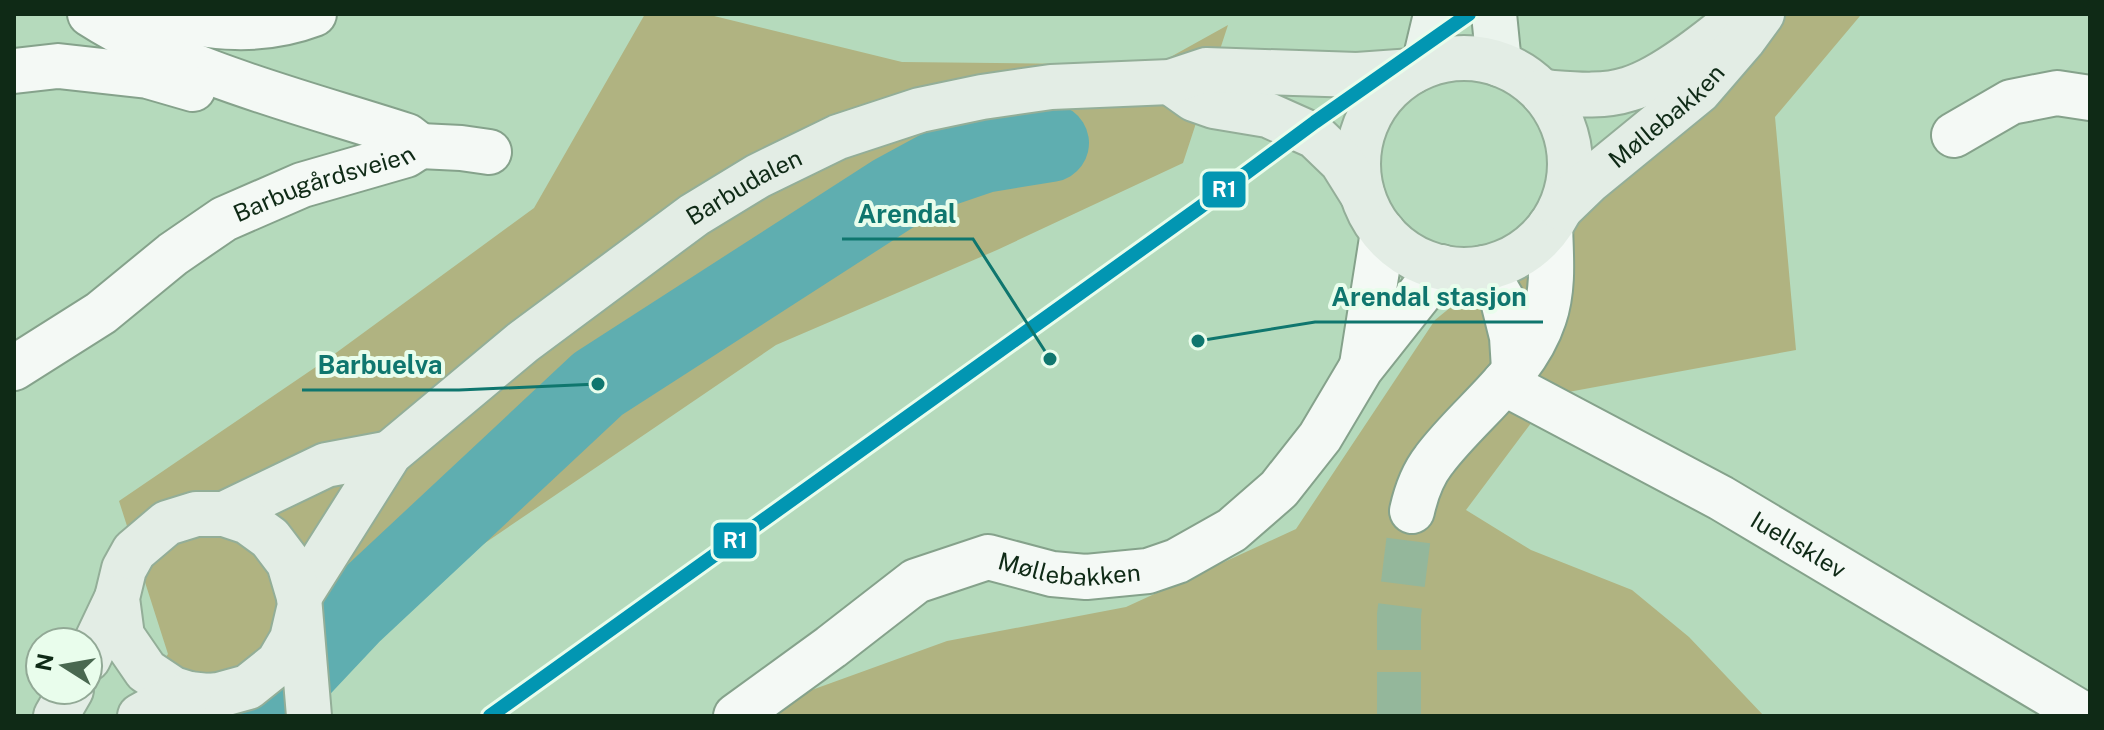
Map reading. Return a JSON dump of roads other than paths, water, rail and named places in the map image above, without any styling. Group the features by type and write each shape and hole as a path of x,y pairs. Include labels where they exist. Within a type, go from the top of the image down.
{"main road":[{"path":"1494,14 1499,64"},
{"name":"Møllebakken","path":"1542,92 1594,95 1628,90 1655,78 1743,14"},
{"name":"Møllebakken","path":"1555,217 1589,181 1699,91 1762,14"},
{"path":"1419,68 1436,19"},
{"path":"1170,82 1194,99 1214,106 1268,115 1315,136 1342,162 1383,232 1409,254 1441,267 1484,268 1521,253 1537,241 1555,217 1568,184 1570,160 1566,135 1557,113 1542,92 1523,76 1499,64 1474,58 1448,59 1419,68 1397,82 1371,114 1359,153 1362,194"},
{"name":"Barbudalen","path":"299,603 390,453 523,342 694,215 758,176 838,137 920,110 1051,87 1170,82 1206,70 1357,75 1419,68"},
{"name":"Barbudalen","path":"224,514 326,465 390,453"},
{"path":"104,626 117,598 124,569 134,551 167,523 196,514 224,514 248,522 270,538 289,563 299,603 309,716"},
{"path":"117,598 122,636 146,671 173,689 210,702"},
{"path":"140,716 158,706 210,702 219,695 248,687 278,663 292,639 299,603"}],"street":[{"name":"Barbugårdsveien","path":"14,368 101,313 173,254 224,219 302,185 406,155 420,146 407,136 251,86 148,47 90,14"},
{"path":"157,14 224,28 263,26 314,14"},
{"path":"14,71 58,66 148,76 192,89 251,86"},
{"path":"1954,135 2011,102 2057,93 2090,98"},
{"path":"420,146 489,152"},
{"path":"1412,511 1416,493 1432,461 1509,376 1531,347 1543,320 1551,289 1555,217"},
{"name":"Møllebakken","path":"1361,368 1383,232"},
{"name":"Møllebakken","path":"736,716 916,581 988,557 1052,574 1086,577 1148,571 1177,561 1232,530 1279,489 1320,437 1361,368 1441,267"},
{"path":"1484,268 1503,301 1512,337 1509,376"},
{"name":"Iuellsklev","path":"1509,376 1721,498 2086,716"}],"waterway":[{"path":"256,716 352,614 598,384 893,194 939,169 983,154 1050,143"}],"tunnel":[{"path":"1399,716 1399,615 1412,511"}],"place":[{"name":"Arendal stasjon","path":"1198,341"},
{"name":"Arendal","path":"1050,359"},
{"name":"Barbuelva","path":"598,384"}]}
